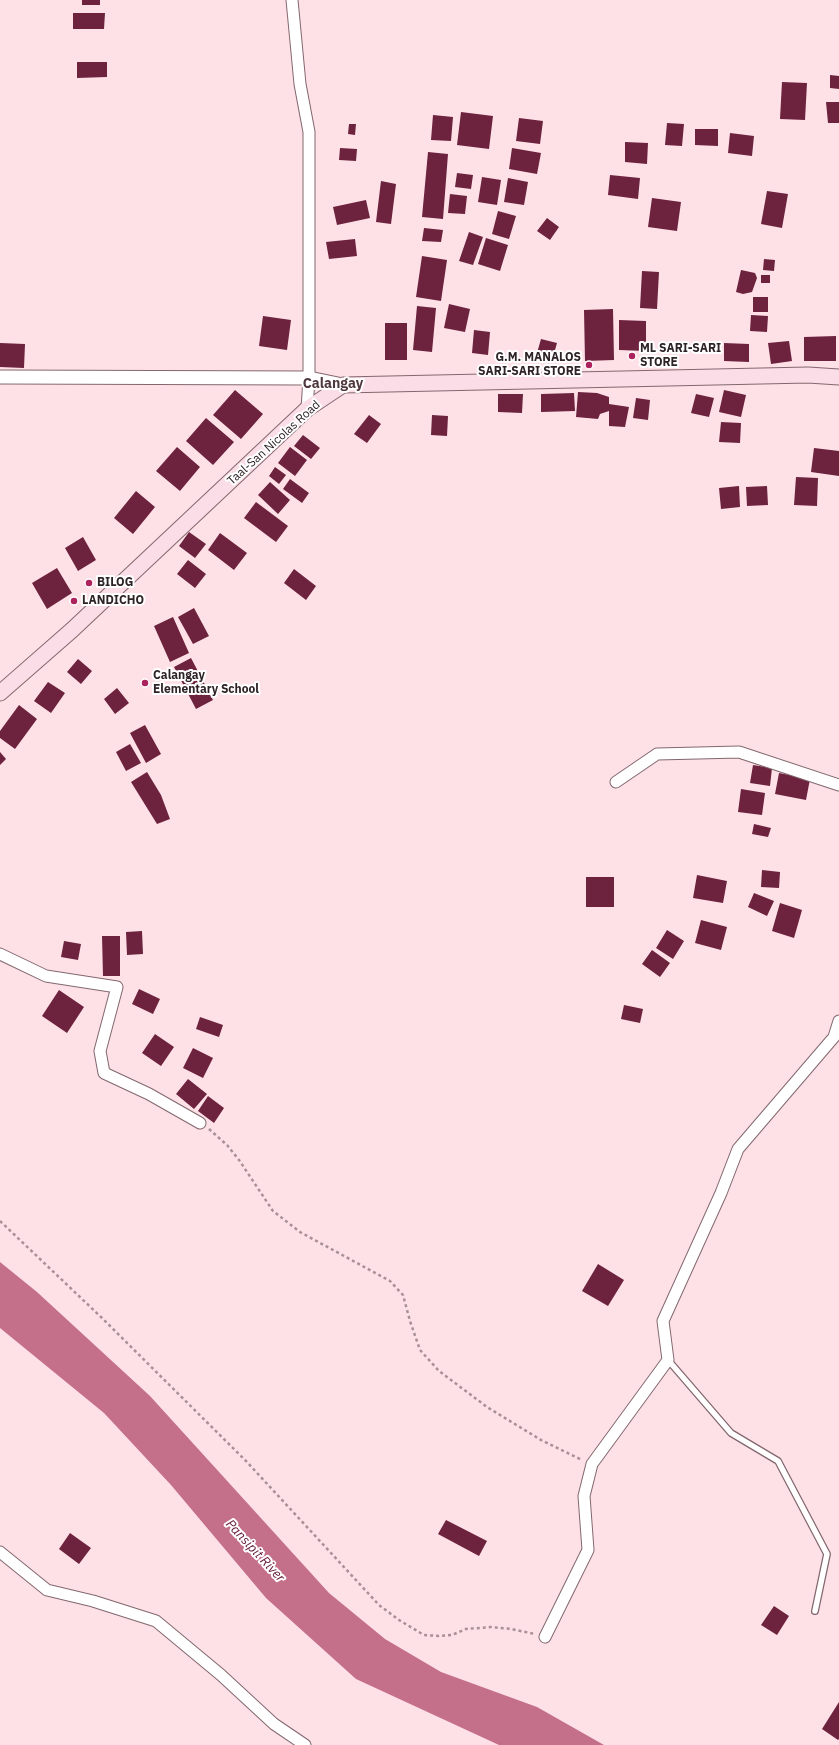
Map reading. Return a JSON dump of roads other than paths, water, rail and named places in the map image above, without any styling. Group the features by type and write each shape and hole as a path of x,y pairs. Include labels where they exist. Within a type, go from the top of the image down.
{"main road":[{"path":"343,385 808,375 839,377"},
{"name":"Taal-San Nicolas Road","path":"0,694 72,630 307,409 343,385"}],"street":[{"path":"292,0 300,84 309,132 309,378 307,409"},
{"path":"0,377 309,378 343,385"},
{"path":"616,782 657,754 739,752 839,785"},
{"path":"0,954 46,976 117,987 100,1051 104,1073 149,1094 200,1123"},
{"path":"545,1637 588,1550 584,1496 592,1464 668,1360 663,1321 721,1193 738,1149 834,1037 839,1021"},
{"path":"0,1552 47,1590 92,1601 156,1621 221,1675 274,1724 305,1745"}],"lane":[{"path":"668,1360 731,1433 778,1461 827,1554 815,1611"}],"water":[{"name":"Pansipit River","path":"0,1262 37,1292 150,1396 329,1593 385,1639 441,1672 537,1707 604,1745 499,1745 356,1679 266,1598 171,1485 104,1413 0,1328"}],"place":[{"name":"ML SARI-SARI STORE","path":"632,356"},
{"name":"G.M. MANALOS SARI-SARI STORE","path":"589,365"},
{"name":"BILOG","path":"89,583"},
{"name":"LANDICHO","path":"74,601"},
{"name":"Calangay Elementary School","path":"145,683"}],"district":[{"name":"Calangay","path":"333,384"}]}
